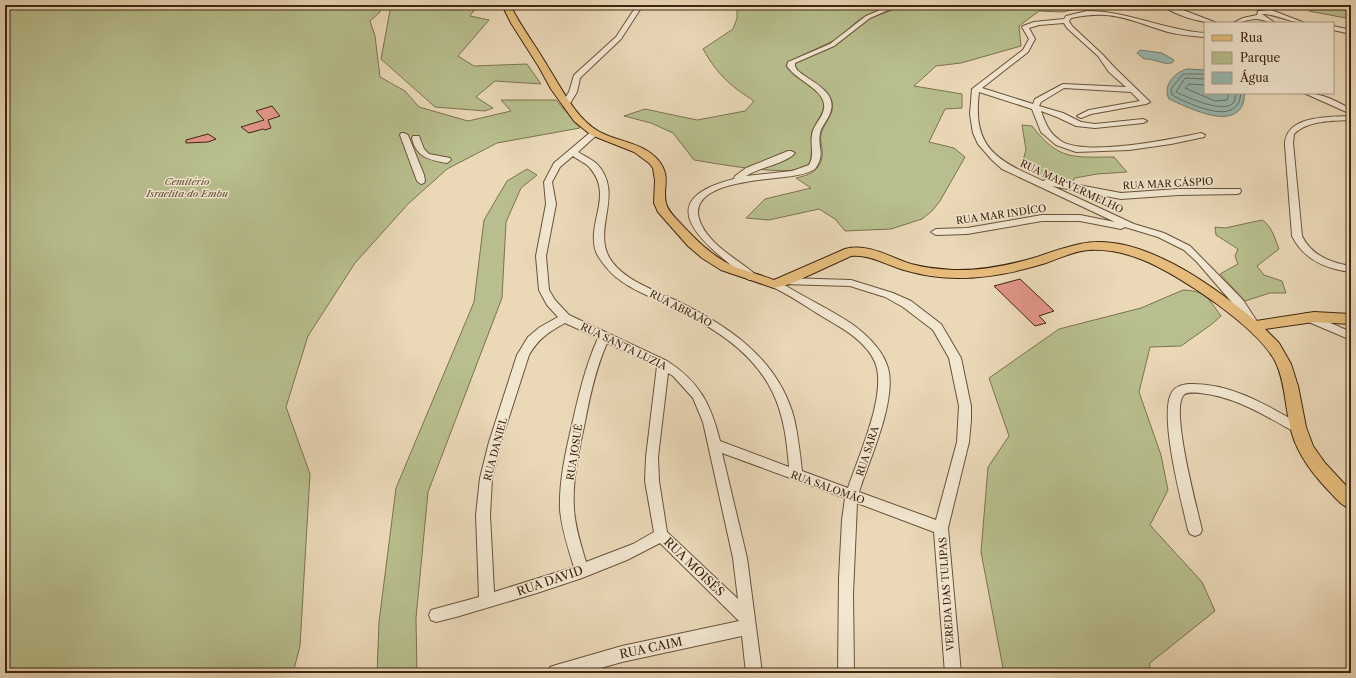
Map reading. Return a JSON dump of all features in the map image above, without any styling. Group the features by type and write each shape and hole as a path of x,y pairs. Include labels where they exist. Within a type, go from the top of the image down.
{"main road":[{"path":"506,5 515,23 566,103 578,119 595,133 638,150 653,161 658,168 661,180 660,203 664,212 677,228 706,255 724,267 753,278 779,282 849,252 856,251 868,252 908,267 931,272 953,274 984,273 1006,269 1049,258 1078,248 1094,246 1138,254 1174,270 1214,296 1255,326 1272,344 1287,371 1299,430 1307,451 1319,469 1351,502"},
{"path":"1255,326 1308,317 1324,316 1351,319"}],"street":[{"path":"566,103 570,97 577,77 619,38 640,5"},
{"path":"753,278 710,243 701,232 693,216 692,208 702,195 720,186 755,177 800,172 812,167 818,155 816,133 828,112 827,99 822,92 797,76 791,66 792,62 832,45 868,17 897,5"},
{"path":"1165,5 1193,17 1210,22"},
{"path":"1274,13 1277,5"},
{"path":"976,89 1026,51 1031,45 1032,39 1025,27 1031,24 1057,23 1066,21 1068,17 1077,13 1090,11 1118,11 1129,13 1180,32 1204,35"},
{"path":"1261,17 1259,14 1262,11 1274,13 1299,22"},
{"path":"1239,22 1252,17 1261,17 1270,22"},
{"path":"1066,21 1069,27 1100,55 1112,70 1146,102 1089,112 1081,116"},
{"path":"1334,28 1351,32"},
{"path":"1132,90 1063,86 1038,101 1035,107 1044,130 1058,143 1076,150 1084,151 1129,148 1201,136"},
{"path":"976,89 1060,115 1078,124 1094,126 1142,121"},
{"name":"RUA MAR VERMELHO","path":"976,89 973,118 974,128 981,143 994,158 1005,167 1029,179 1140,230 1161,234 1187,248 1200,260 1239,303 1255,326"},
{"path":"1311,94 1333,102 1351,112"},
{"path":"1351,118 1301,125 1290,134 1289,145 1297,236 1300,244 1309,253 1316,257 1345,269 1351,269"},
{"name":"RUA SANTA LUZIA","path":"595,133 557,165 548,182 551,204 542,256 544,290 551,302 565,318 663,364 677,373 698,396 709,422 715,445 740,558 754,673"},
{"path":"404,135 407,150 416,164 421,182"},
{"path":"416,138 421,152 434,158 447,160"},
{"name":"RUA ABRAÃO","path":"572,152 586,158 593,164 600,172 604,182 606,194 602,210 599,246 601,254 608,264 628,281 723,330 751,353 773,380 786,413 792,434 796,474"},
{"path":"733,182 747,172 791,154"},
{"name":"RUA MAR CÁSPIO","path":"1029,179 1121,196 1178,192 1237,191"},
{"name":"RUA MAR INDÍCO","path":"936,232 967,231 1042,218 1064,217 1093,220 1140,230"},
{"name":"RUA SARA","path":"779,282 779,286 846,327 872,349 880,361 883,373 884,390 871,442 852,496 849,516 844,596 846,673"},
{"name":"VEREDA DAS TULIPAS","path":"779,282 851,283 889,294 927,318 940,333 955,358 965,406 963,442 941,528 953,673"},
{"path":"1308,317 1351,336"},
{"name":"RUA DANIEL","path":"487,602 483,515 486,478 495,442 524,355 532,340 544,330 565,318"},
{"name":"RUA JOSUÉ","path":"582,570 572,537 567,509 568,481 574,439 589,376 598,350 605,336"},
{"name":"RUA MOISÉS","path":"663,364 652,458 652,481 661,535 690,562 748,623"},
{"path":"1195,530 1174,429 1173,403 1176,394 1181,389 1191,388 1216,390 1229,393 1242,398 1299,430"},
{"name":"RUA SALOMÃO","path":"715,445 941,528"},
{"name":"RUA DAVID","path":"436,615 487,602 582,570 648,544 661,535"},
{"name":"RUA CAIM","path":"556,673 622,654 748,623"}],"green space":[{"name":"Cemitério Israelita do Embu","path":"5,5 380,5 380,12 370,21 375,36 380,77 405,91 419,107 468,121 511,111 501,100 556,100 580,128 497,143 447,169 408,204 355,263 308,336 286,407 310,474 300,646 293,673 5,673"},
{"path":"391,5 480,5 477,6 470,16 489,20 458,56 474,66 527,64 541,84 495,81 476,97 493,108 485,111 435,107 381,59"},
{"path":"740,5 892,5 865,16 837,39 788,62 786,66 790,71 814,89 822,98 823,103 822,112 811,136 811,161 808,165 800,169 788,171 754,169 694,160 673,133 651,123 624,116 645,109 697,120 745,111 754,101 738,90 719,73 703,49 733,29 737,18 737,7"},
{"path":"901,5 1086,5 1077,9 1062,12 1039,11 1019,26 1021,46 961,63 936,66 914,86 962,94 962,108 945,109 929,142 954,148 965,157 940,201 932,211 922,219 891,229 845,231 835,219 819,209 769,220 746,218 765,199 811,188 796,178 814,171 821,162 821,134 831,113 831,99 823,89 798,71 795,66 796,63 835,46 871,18"},
{"path":"1312,5 1351,5 1351,19 1309,11"},
{"path":"1022,125 1032,126 1050,146 1059,151 1068,155 1077,156 1114,157 1127,172 1097,174 1075,178 1071,183 1037,174 1021,167 1026,150"},
{"path":"527,169 537,175 521,188 506,222 502,298 428,492 416,618 417,673 377,673 379,622 396,488 474,302 484,220 507,181"},
{"path":"1262,220 1271,229 1279,249 1257,266 1264,275 1282,281 1286,293 1270,293 1245,301 1220,274 1238,264 1235,256 1238,249 1216,235 1215,227 1225,228"},
{"path":"1183,290 1202,294 1213,304 1221,316 1181,346 1150,347 1139,392 1161,455 1168,490 1150,525 1202,582 1215,611 1150,663 1149,673 1004,673 981,552 988,467 1009,436 989,378 1059,329 1141,308"}],"water":[{"path":"1140,50 1162,53 1174,60 1172,63 1168,63 1144,59 1137,53"},
{"path":"1183,70 1204,70 1204,94 1245,94 1241,108 1235,114 1217,116 1196,111 1169,99 1167,89 1169,84 1174,76"}],"building":[{"path":"272,106 280,116 268,120 271,128 249,133 241,127 264,120 256,111"},
{"path":"208,134 216,139 208,142 186,143 186,140"},
{"path":"1020,279 1054,311 1039,316 1046,323 1035,326 994,286"}]}
